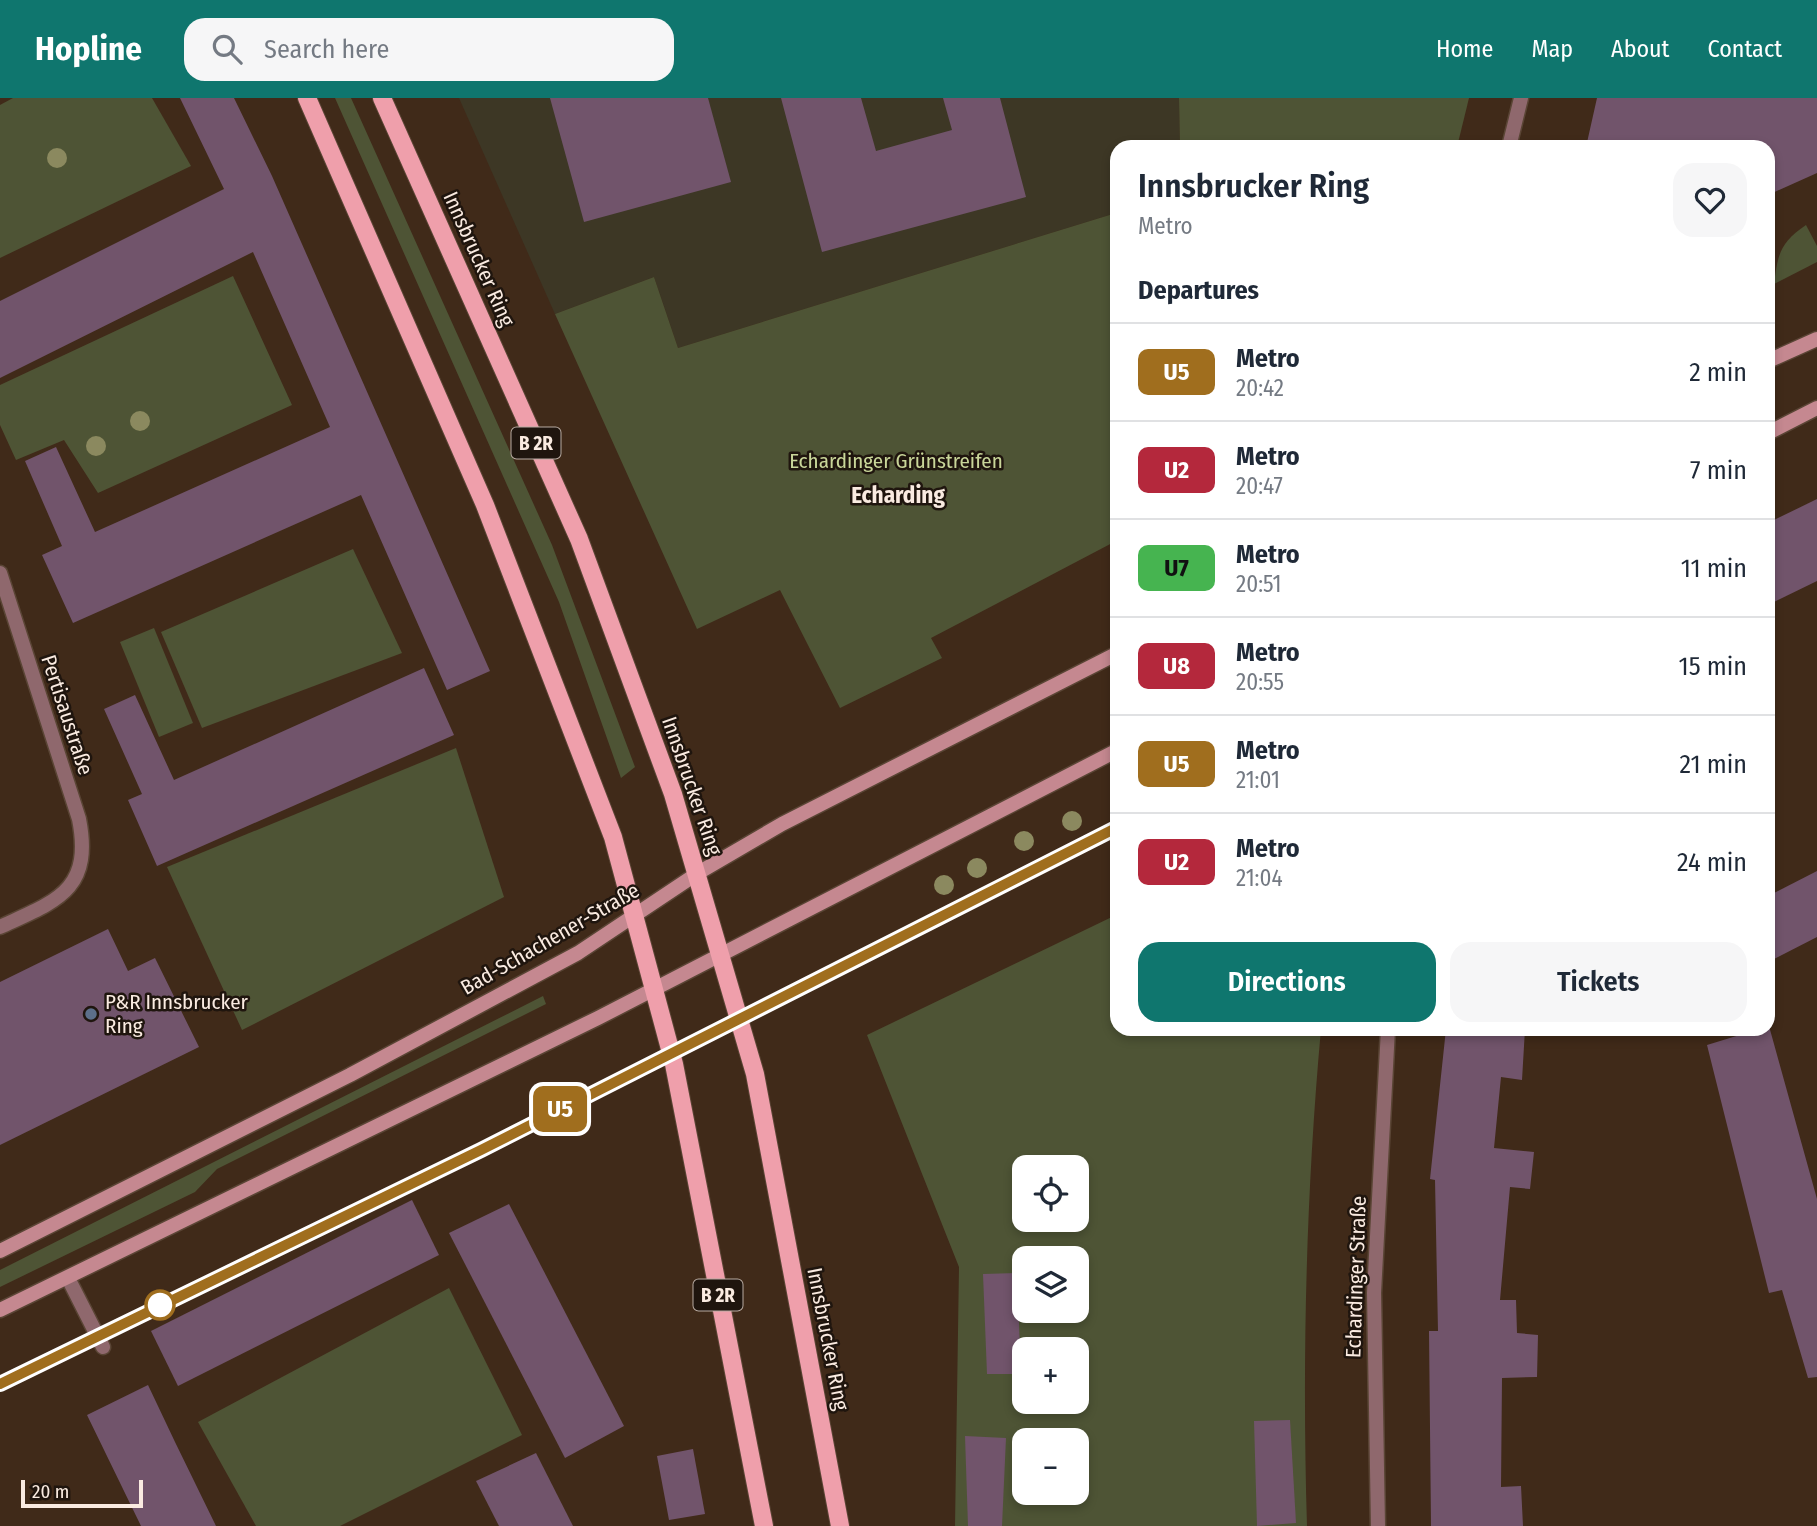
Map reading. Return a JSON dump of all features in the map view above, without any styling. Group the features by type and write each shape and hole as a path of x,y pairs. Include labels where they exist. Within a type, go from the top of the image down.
{"main road":[{"name":"B 2R","path":"307,98 485,505 596,788 674,1064 764,1526"},
{"name":"Innsbrucker Ring","path":"382,98 579,539 673,794 754,1074 840,1526"},
{"path":"1775,358 1817,339"},
{"path":"1775,429 1817,408"},
{"name":"Bad-Schachener-Straße","path":"0,1251 350,1075 578,953 698,873 782,824 1110,657"},
{"path":"0,1310 721,956 1110,754"}],"street":[{"path":"1510,140 1521,98"},
{"name":"Pertisaustraße","path":"0,573 79,819 84,846 68,892 47,906 0,927"},
{"name":"Echardinger Straße","path":"1378,1526 1374,1293 1388,1036"},
{"path":"68,1278 103,1347"}],"shaded area":[{"path":"459,98 1179,98 1180,140 1110,140 1110,215 678,348 654,277 555,314"}],"green space":[{"path":"13,98 152,98 191,166 0,258 0,105"},
{"path":"335,98 351,98 552,545 635,767 621,778 559,602"},
{"path":"1179,98 1469,98 1459,140 1180,140"},
{"name":"Echardinger Grünstreifen","path":"1110,215 1110,544 931,638 942,658 840,708 780,590 697,629 555,314 654,277 678,348"},
{"path":"1806,225 1817,246 1817,262 1775,283 1777,264 1791,237"},
{"path":"233,276 292,405 98,493 64,440 16,460 0,425 0,385"},
{"path":"353,549 402,653 202,728 161,632"},
{"path":"154,628 193,723 159,737 120,642"},
{"path":"456,748 504,897 242,1030 167,867"},
{"path":"1110,918 1110,1036 1320,1036 1307,1278 1307,1526 955,1526 959,1267 867,1035"},
{"path":"543,996 546,1004 217,1169 195,1192 0,1287 0,1270"},
{"path":"449,1288 522,1435 340,1526 256,1526 198,1422"}],"building":[{"path":"180,98 234,98 272,176 490,671 447,690 361,495 73,623 42,555 62,546 25,461 56,447 95,532 330,427 253,252 0,378 0,301 224,189"},
{"path":"550,98 708,98 731,182 584,222"},
{"path":"781,98 861,98 876,151 952,130 943,98 1000,98 1026,197 822,252"},
{"path":"1597,98 1817,98 1817,173 1775,192 1775,140 1588,140"},
{"path":"1817,499 1817,581 1775,602 1775,520"},
{"path":"424,668 454,735 157,866 128,800 142,794 104,709 135,695 174,780"},
{"path":"1817,871 1817,937 1775,958 1775,892"},
{"name":"P&R Innsbrucker Ring","path":"108,929 128,971 155,958 199,1047 0,1145 0,982"},
{"path":"1445,1036 1525,1036 1522,1080 1501,1077 1494,1148 1534,1152 1530,1189 1510,1187 1500,1300 1516,1300 1517,1333 1538,1335 1537,1377 1502,1378 1501,1487 1521,1486 1523,1526 1431,1526 1429,1331 1438,1331 1435,1180 1430,1179"},
{"path":"1736,1036 1772,1036 1817,1199 1817,1377 1808,1378 1782,1290 1769,1293 1707,1045"},
{"path":"412,1200 439,1255 178,1386 151,1331"},
{"path":"509,1204 624,1426 565,1458 449,1233"},
{"path":"1012,1273 1012,1323 1019,1323 1020,1337 1012,1337 1012,1374 987,1374 983,1274"},
{"path":"148,1385 216,1526 141,1526 87,1415"},
{"path":"1290,1420 1296,1523 1257,1526 1254,1421"},
{"path":"965,1436 1006,1438 1002,1526 968,1526"},
{"path":"693,1449 705,1514 669,1520 657,1456"},
{"path":"536,1453 573,1526 499,1526 476,1481"}],"metro line":[{"name":"U5","path":"0,1384 481,1150 1110,831"}],"place":[{"name":"P&R Innsbrucker Ring","path":"91,1014"}],"district":[{"name":"Echarding","path":"898,495"}]}
